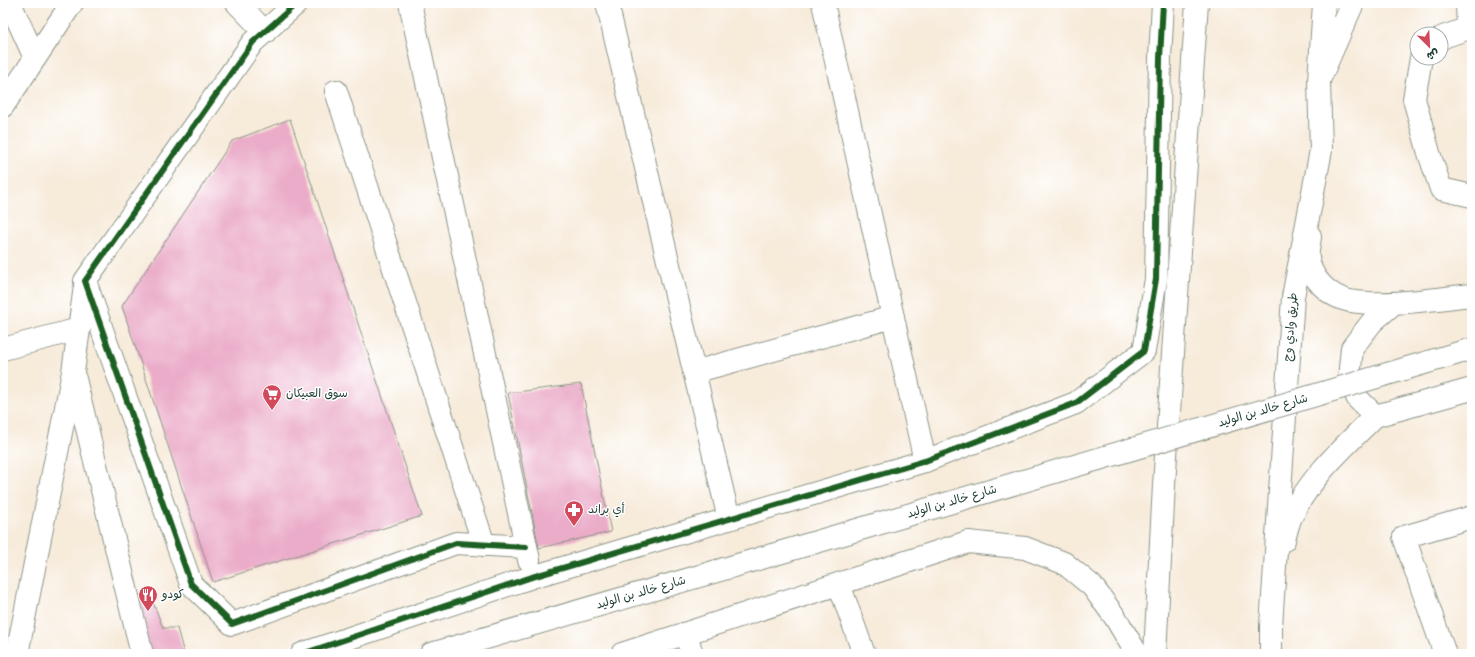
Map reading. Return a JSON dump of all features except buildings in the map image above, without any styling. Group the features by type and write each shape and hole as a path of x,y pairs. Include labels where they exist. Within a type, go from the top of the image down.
{"street":[{"path":"10,3 35,58"},
{"path":"3,106 72,3"},
{"path":"237,3 265,32"},
{"path":"17,654 73,372 85,281 253,42 296,3"},
{"path":"410,3 532,577"},
{"path":"607,3 729,518"},
{"path":"823,3 925,461"},
{"path":"302,654 532,577 925,461 1076,403 1144,351 1156,279 1160,58 1163,3"},
{"path":"1155,654 1164,478 1197,3"},
{"name":"طريق وادي وج","path":"1271,654 1271,626 1293,297 1321,150 1319,81 1324,3"},
{"path":"1319,81 1353,3"},
{"path":"1449,35 1470,27 1467,3"},
{"path":"1420,66 1414,99 1441,189 1472,196"},
{"path":"336,91 484,545"},
{"path":"1321,150 1308,257 1314,277 1330,292 1348,300 1394,303 1472,295"},
{"path":"85,281 191,584 232,624 456,543 526,548"},
{"path":"1374,416 1358,399 1349,379 1352,348 1372,322 1394,303"},
{"path":"694,372 893,317"},
{"path":"3,348 79,329"},
{"name":"شارع خالد بن الوليد","path":"431,654 1472,349"},
{"path":"73,372 142,654"},
{"path":"1271,626 1276,562 1291,518 1304,494 1323,469 1374,416 1472,389"},
{"path":"1445,654 1404,537 1472,516"},
{"path":"622,654 689,644 839,584 968,542 1025,548 1064,563 1092,586 1115,617 1137,654"},
{"path":"839,584 864,654"}],"cycle path":[{"path":"297,3 253,42 85,281 191,584 232,624 456,543 526,547"},
{"path":"302,654 532,577 925,461 1076,403 1144,351 1156,279 1160,58 1163,3"}],"place":[{"name":"سوق العبيكان","path":"272,411"},
{"name":"أي براند","path":"574,527"},
{"name":"كودو","path":"148,612"}]}
